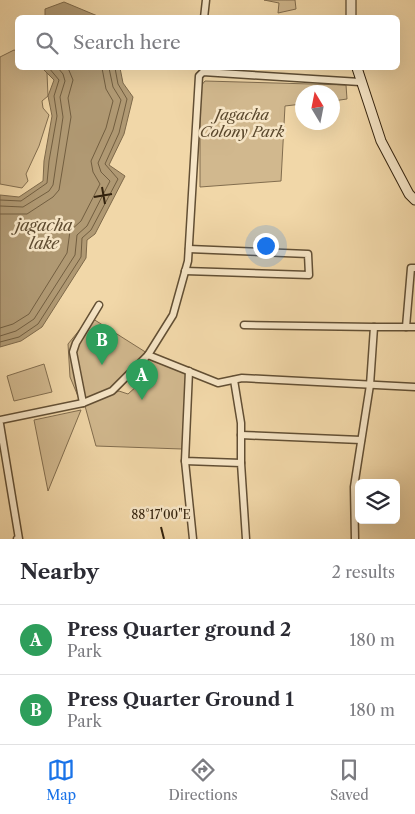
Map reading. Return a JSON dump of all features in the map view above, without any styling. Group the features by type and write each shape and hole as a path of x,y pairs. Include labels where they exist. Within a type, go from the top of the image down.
{"main road":[{"path":"351,0 351,15"},
{"path":"357,70 381,141 409,194 415,200"}],"street":[{"path":"204,15 206,0"},
{"path":"17,539 19,539 0,422 83,403 112,391 148,355 173,316 189,249 199,76 203,70 360,82"},
{"path":"185,271 309,275 308,254 189,249"},
{"path":"406,327 411,268 415,268"},
{"path":"83,403 73,352 76,343 99,305"},
{"path":"244,325 415,327"},
{"path":"355,539 354,487 370,385 374,327"},
{"path":"148,355 218,383 234,380 415,387"},
{"path":"189,371 185,461 193,539"},
{"path":"234,380 241,435 246,539"},
{"path":"241,435 361,440"},
{"path":"185,461 241,463"}],"green space":[{"path":"264,0 295,0 296,9 278,13 279,3"},
{"path":"15,50 15,70 45,70 47,73 48,96 42,101 43,108 49,115 39,146 26,174 28,181 22,188 0,184 0,57"},
{"name":"Jagacha Colony Park","path":"205,81 346,85 347,99 340,100 340,85 295,85 295,105 285,106 281,181 200,187 200,87"},
{"path":"90,317 147,353 110,390 80,401 70,377 68,344"},
{"path":"149,359 186,374 182,449 96,446 85,406 119,391 128,394 147,377 145,365"},
{"path":"44,364 52,392 14,401 7,376"},
{"path":"81,410 48,491 34,420"}],"water":[{"path":"64,2 95,15 45,15 45,9"},
{"name":"jagacha lake","path":"44,70 120,70 123,83 133,97 124,134 109,165 125,176 95,234 87,240 86,258 42,327 21,341 0,347 0,195 19,197 43,181 44,161 52,116 48,96 54,80"}],"place":[{"name":"Press Quarter Ground 1","path":"102,365"},
{"name":"Press Quarter ground 2","path":"142,400"}]}
